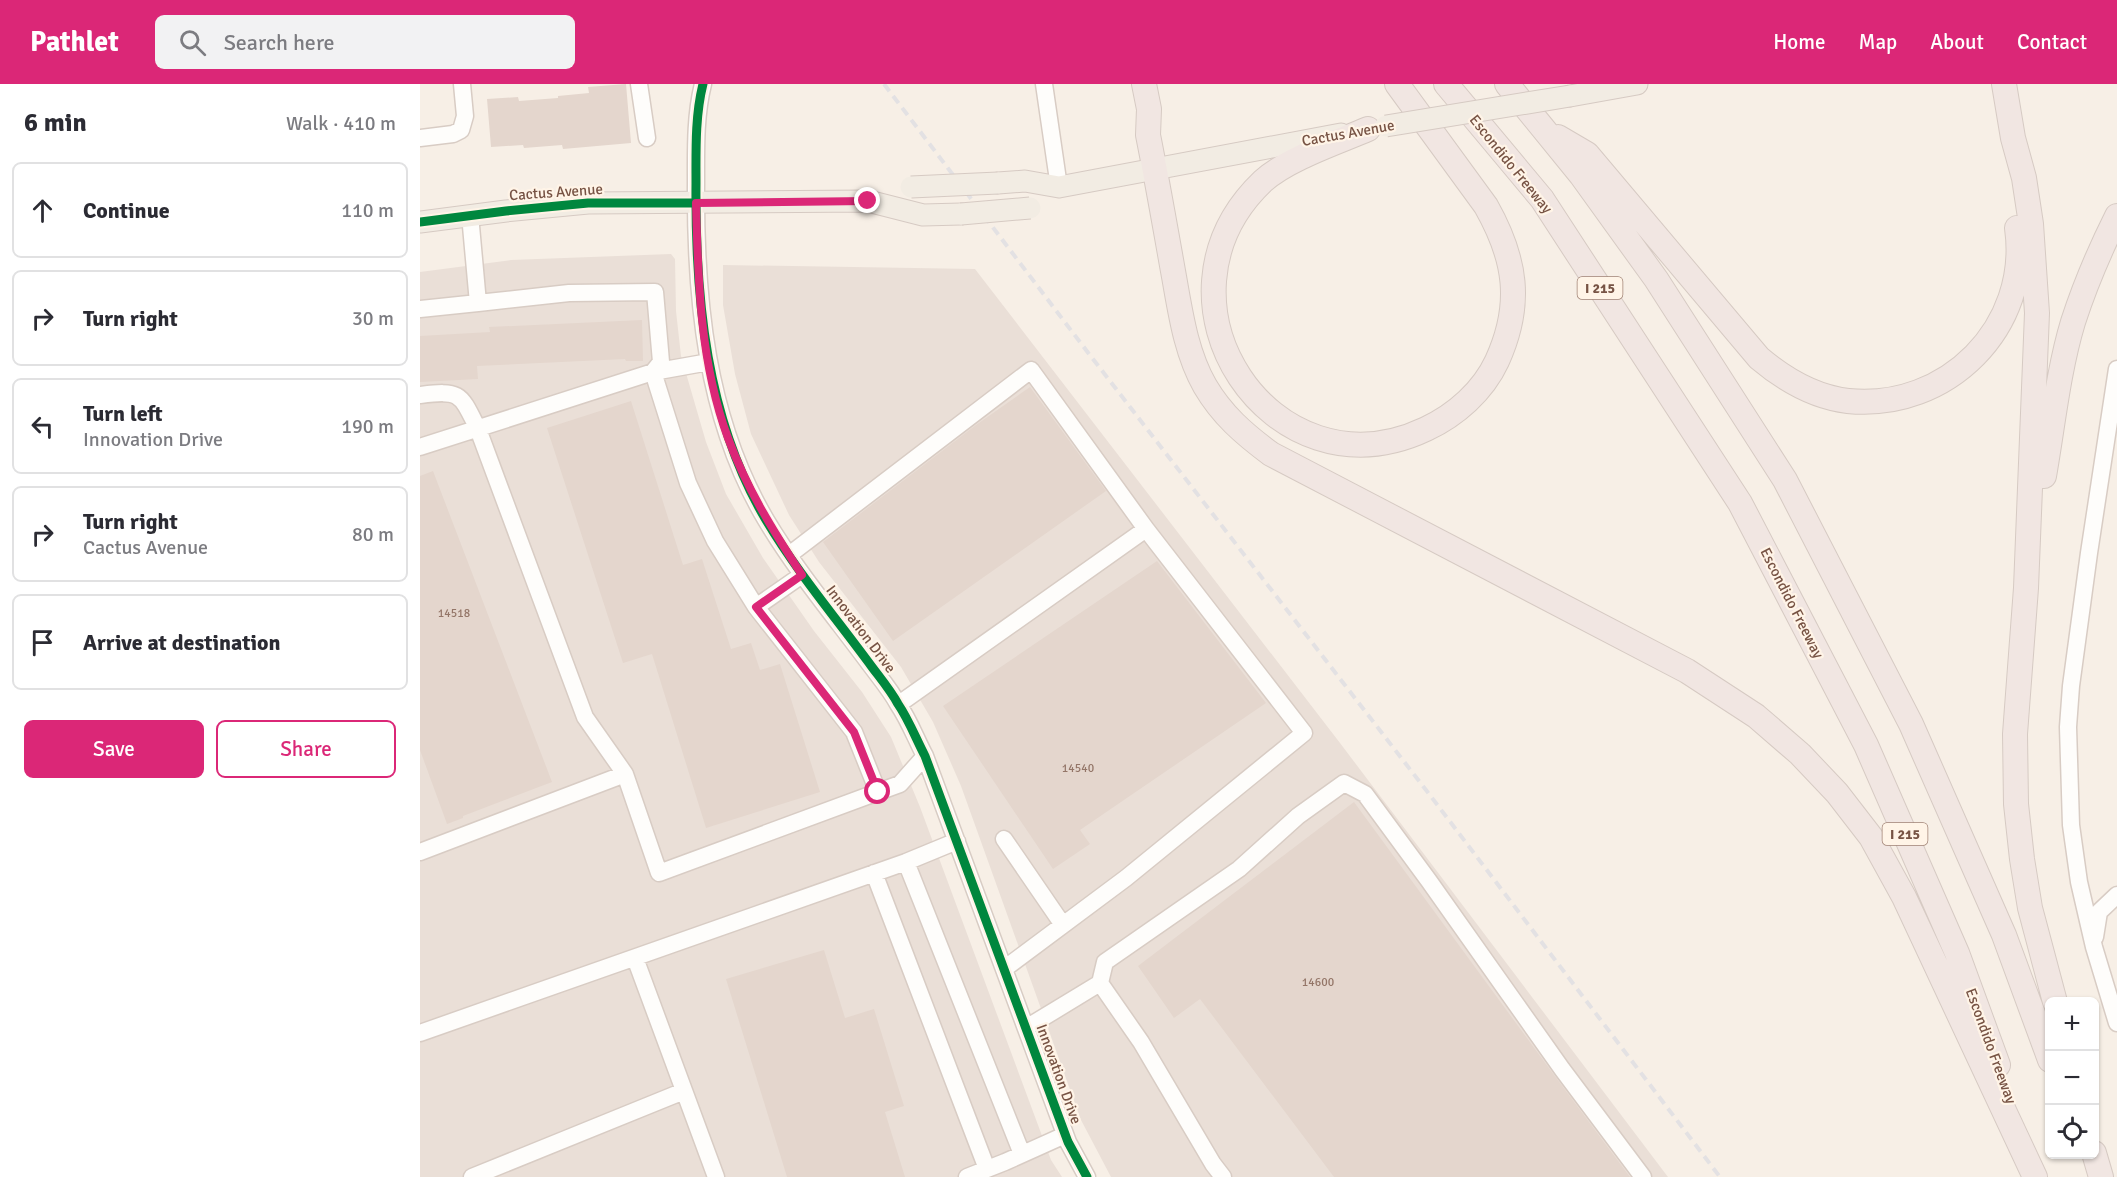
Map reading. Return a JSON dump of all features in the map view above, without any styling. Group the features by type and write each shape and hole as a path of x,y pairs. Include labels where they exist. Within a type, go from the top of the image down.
{"highway":[{"path":"1144,84 1149,109 1148,135 1190,355 1204,385 1223,412 1241,432 1271,454 1687,671 1756,716 1800,754 1838,793 1871,837 1904,897 2035,1177"},
{"path":"1377,127 1306,156 1264,180 1239,211 1229,228 1219,254 1215,278 1214,310 1218,328 1236,373 1251,394 1289,424 1332,441 1363,443 1394,440 1415,434 1439,423 1470,398 1483,384 1504,344 1511,319 1514,299 1512,272 1507,249 1498,228 1486,206 1397,84"},
{"name":"Escondido Freeway","path":"1446,84 1542,199 1740,503 1866,745 1957,953 2039,1177"},
{"path":"1507,84 1581,175 1656,279 1785,480 1911,724 2004,935 2046,1051"},
{"path":"1547,131 1587,154 1743,341 1775,372 1811,392 1827,397 1847,401 1881,401 1917,393 1952,376 1982,348 1997,327 2011,298 2017,277 2018,234 1992,84"},
{"path":"2004,84 2013,138 2024,178 2035,257 2037,313 2025,588 2015,734 2016,804 2030,908 2054,997"},
{"path":"2025,588 2061,374 2073,324 2095,260 2117,216"},
{"path":"2086,1159 2093,1177"},
{"path":"2096,1159 2101,1177"}],"main road":[{"name":"Cactus Avenue","path":"868,201 911,187 1025,181 1059,187 1155,167 1377,127 1637,84"},
{"name":"Cactus Avenue","path":"420,222 588,203 868,201 922,215 977,214 1030,208 1059,187"}],"street":[{"path":"420,138 453,134 461,130 465,116 462,84"},
{"path":"639,84 647,138"},
{"name":"Innovation Drive","path":"703,84 697,122 696,203 701,315 709,362 727,436 765,520 802,575 898,704 925,756 1081,1175"},
{"path":"1044,84 1059,187"},
{"path":"470,215 478,303"},
{"path":"420,309 569,293 654,292 661,362 653,372"},
{"path":"420,447 653,372 709,362"},
{"path":"2117,369 2089,553 2071,686 2068,728 2071,825 2079,882 2094,946 2117,1023"},
{"path":"789,555 1031,370 1146,529 1304,733 1126,878 1004,969"},
{"path":"653,372 688,483 715,542 756,607 854,732 878,792"},
{"path":"420,395 453,393 464,400 478,429 585,717 625,774 658,873 900,784 925,756"},
{"path":"898,704 1146,529"},
{"path":"756,607 802,575"},
{"path":"420,852 625,774"},
{"path":"1026,1028 1100,983 1105,962 1239,869 1298,816 1344,783 1365,794 1562,1070 1643,1177"},
{"path":"1004,839 1063,925"},
{"path":"420,1034 906,862 957,841"},
{"path":"906,862 1022,1154"},
{"path":"874,873 987,1169"},
{"path":"2094,946 2099,912 2117,895"},
{"path":"635,957 716,1177"},
{"path":"1100,983 1142,1042 1213,1164 1223,1177"},
{"path":"472,1177 684,1091"},
{"path":"967,1177 1065,1135"}],"shaded area":[{"path":"671,254 675,259 676,311 681,356 706,442 726,494 763,558 814,631 862,692 891,737 920,807 1051,1160 1062,1177 420,1177 420,272 511,260"},
{"path":"723,265 975,269 1340,743 1668,1177 1111,1177 1081,1120 961,786 933,722 901,667 819,562 789,515 751,434 735,374 723,305"}],"building":[{"path":"626,84 631,143 563,149 562,145 524,148 523,145 491,147 487,99 518,97 519,101 558,98 558,96 589,93 588,87"},
{"path":"642,320 643,361 626,361 625,359 477,366 478,379 420,382 420,336 490,332 489,327"},
{"path":"1030,387 1106,491 893,641 823,542 976,425"},
{"path":"631,401 683,565 702,559 731,649 751,643 760,670 780,664 820,792 706,828 652,654 623,663 547,428"},
{"path":"433,471 552,782 447,824 420,750 420,476"},
{"path":"1157,561 1266,703 1080,830 1090,844 1053,869 943,706"},
{"path":"1354,802 1630,1177 1334,1177 1200,999 1174,1018 1138,966"},
{"path":"824,950 845,1018 874,1009 904,1106 885,1112 905,1177 787,1177 726,979"}],"railway":[{"path":"884,84 1720,1177"}],"cycle path":[{"path":"703,84 697,121 696,146 698,270 708,357 717,399 730,441 746,481 766,520 804,576 889,690 902,710 925,756 1068,1142 1087,1177"},
{"path":"420,222 588,203 696,203"}],"route":[{"path":"868,201 696,203 701,315 712,379 727,436 765,520 802,575 756,607 854,732 878,792"}]}
